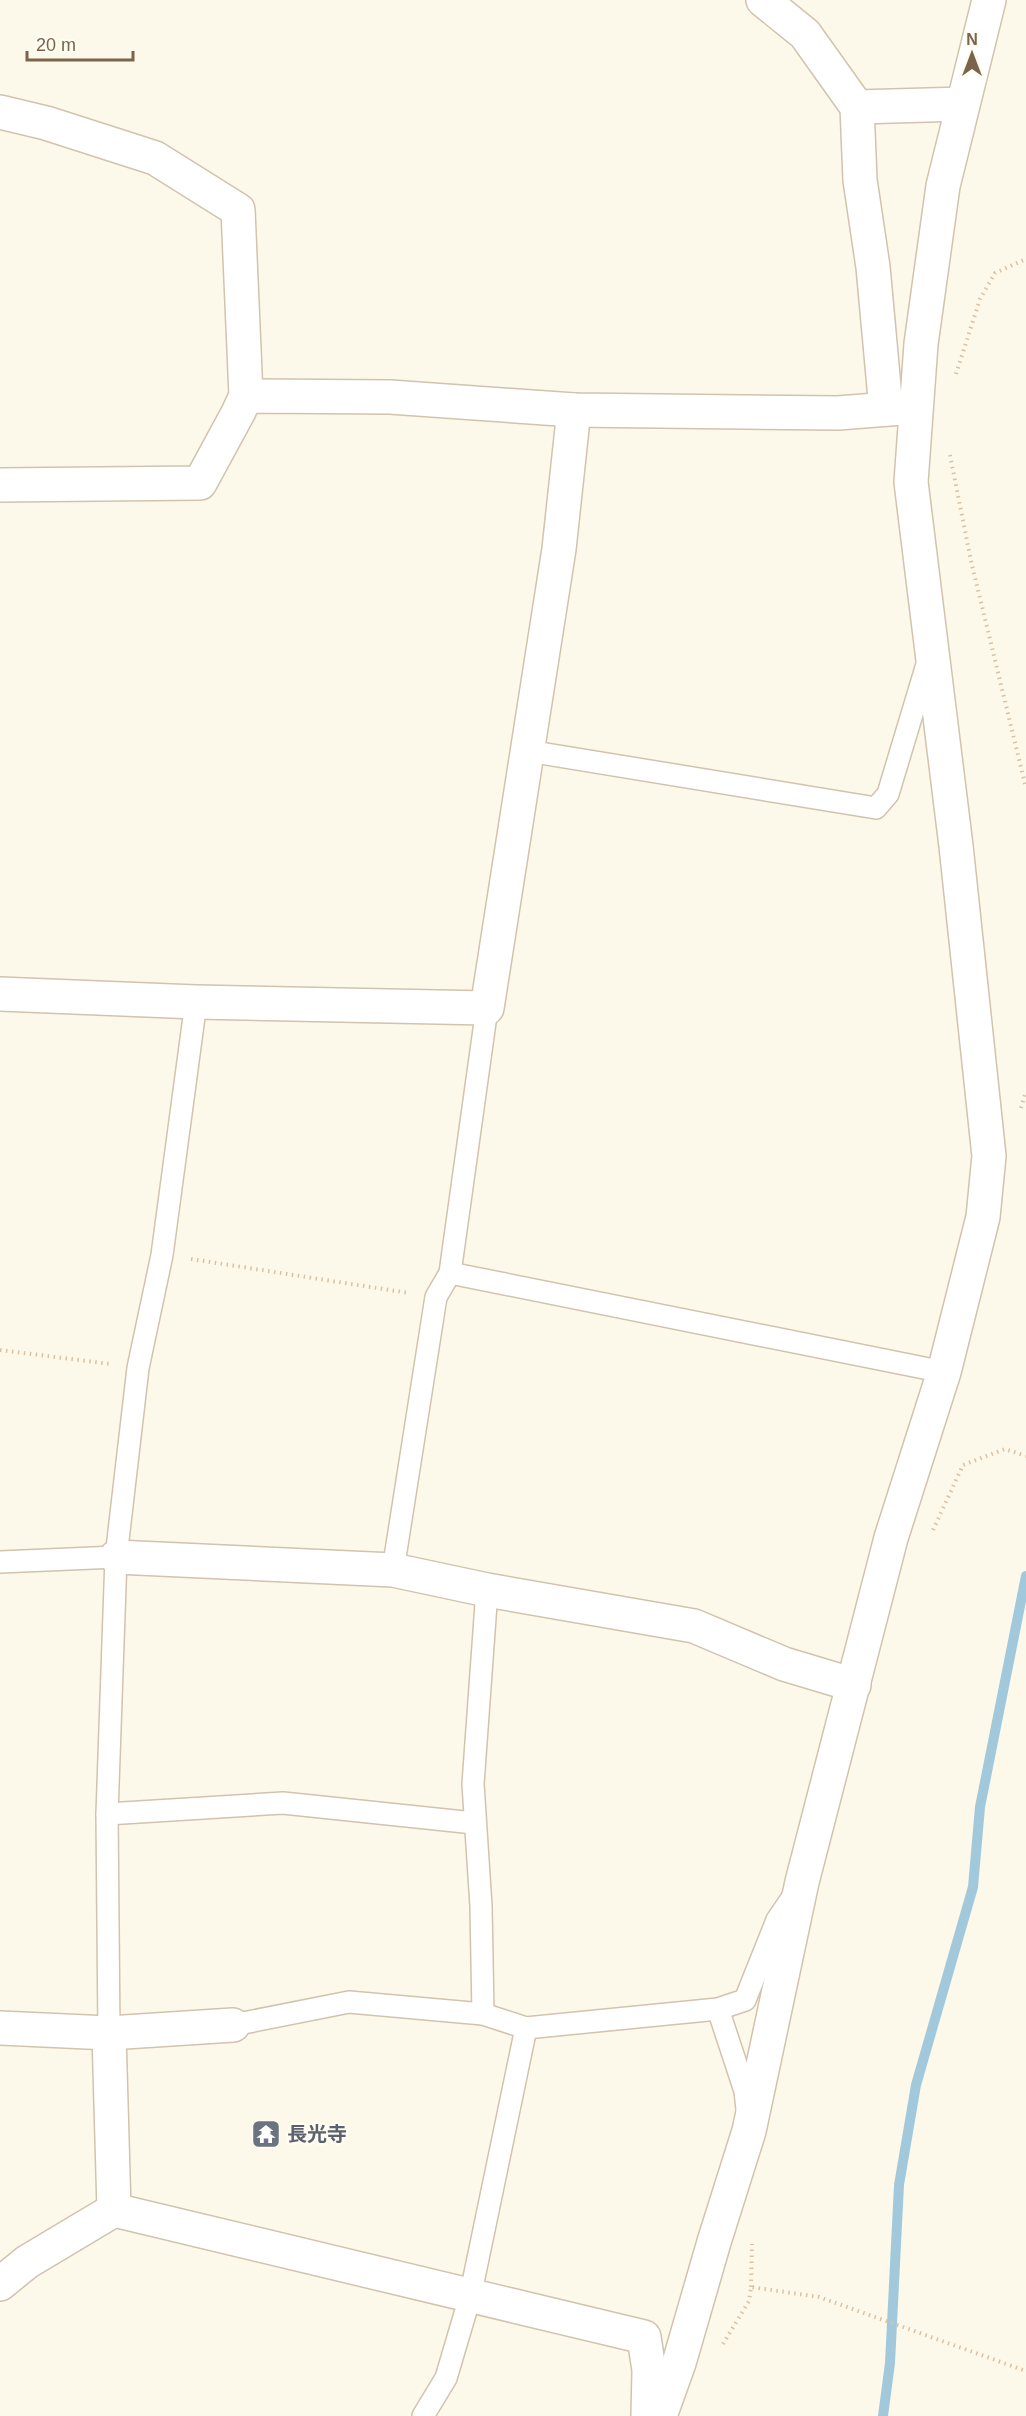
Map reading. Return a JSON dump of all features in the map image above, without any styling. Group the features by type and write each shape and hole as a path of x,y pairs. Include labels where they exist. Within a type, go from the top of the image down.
{"street":[{"path":"660,2416 679,2363 749,2131 802,1882 891,1538 944,1372 983,1218 989,1156 956,846 911,482 901,408 873,267 860,180 857,107 805,34 763,0"},
{"path":"901,408 921,344 943,186 989,0"},
{"path":"857,107 963,104"},
{"path":"0,112 46,123 155,158 238,210 246,396 200,483 0,485"},
{"path":"246,396 390,397 574,410 838,413 901,408"},
{"path":"0,994 195,1002 487,1008 559,549 574,410"},
{"path":"116,1557 393,1570 487,1590 694,1626 784,1664 854,1685"},
{"path":"0,2028 109,2034 233,2025"},
{"path":"109,2034 114,2210"},
{"path":"0,2284 27,2262 114,2210 644,2337 649,2370 648,2416"}],"lane":[{"path":"528,751 876,808 888,794 932,649"},
{"path":"109,2034 107,1814 116,1557 138,1368 162,1255 195,1002"},
{"path":"393,1570 436,1297 450,1273 487,1008"},
{"path":"450,1273 944,1372"},
{"path":"0,1562 116,1557"},
{"path":"483,2014 481,1906 473,1784 487,1590"},
{"path":"107,1814 283,1803 474,1822"},
{"path":"233,2025 349,2002 483,2014 526,2028 718,2008 744,2000 777,1920 802,1882"},
{"path":"718,2008 745,2091 749,2131"},
{"path":"423,2416 446,2378 470,2297 526,2028"}],"path":[{"path":"953,384 980,299 995,273 1026,259"},
{"path":"949,451 971,561 1026,788"},
{"path":"162,1255 436,1297"},
{"path":"0,1350 138,1368"},
{"path":"928,1540 963,1465 1005,1449 1026,1456"},
{"path":"721,2346 749,2301 751,2287 819,2297 1026,2371"}],"waterway":[{"path":"883,2416 890,2363 899,2185 916,2085 973,1887 980,1807 1026,1576"}],"place":[{"name":"長光寺","path":"266,2134"}]}
